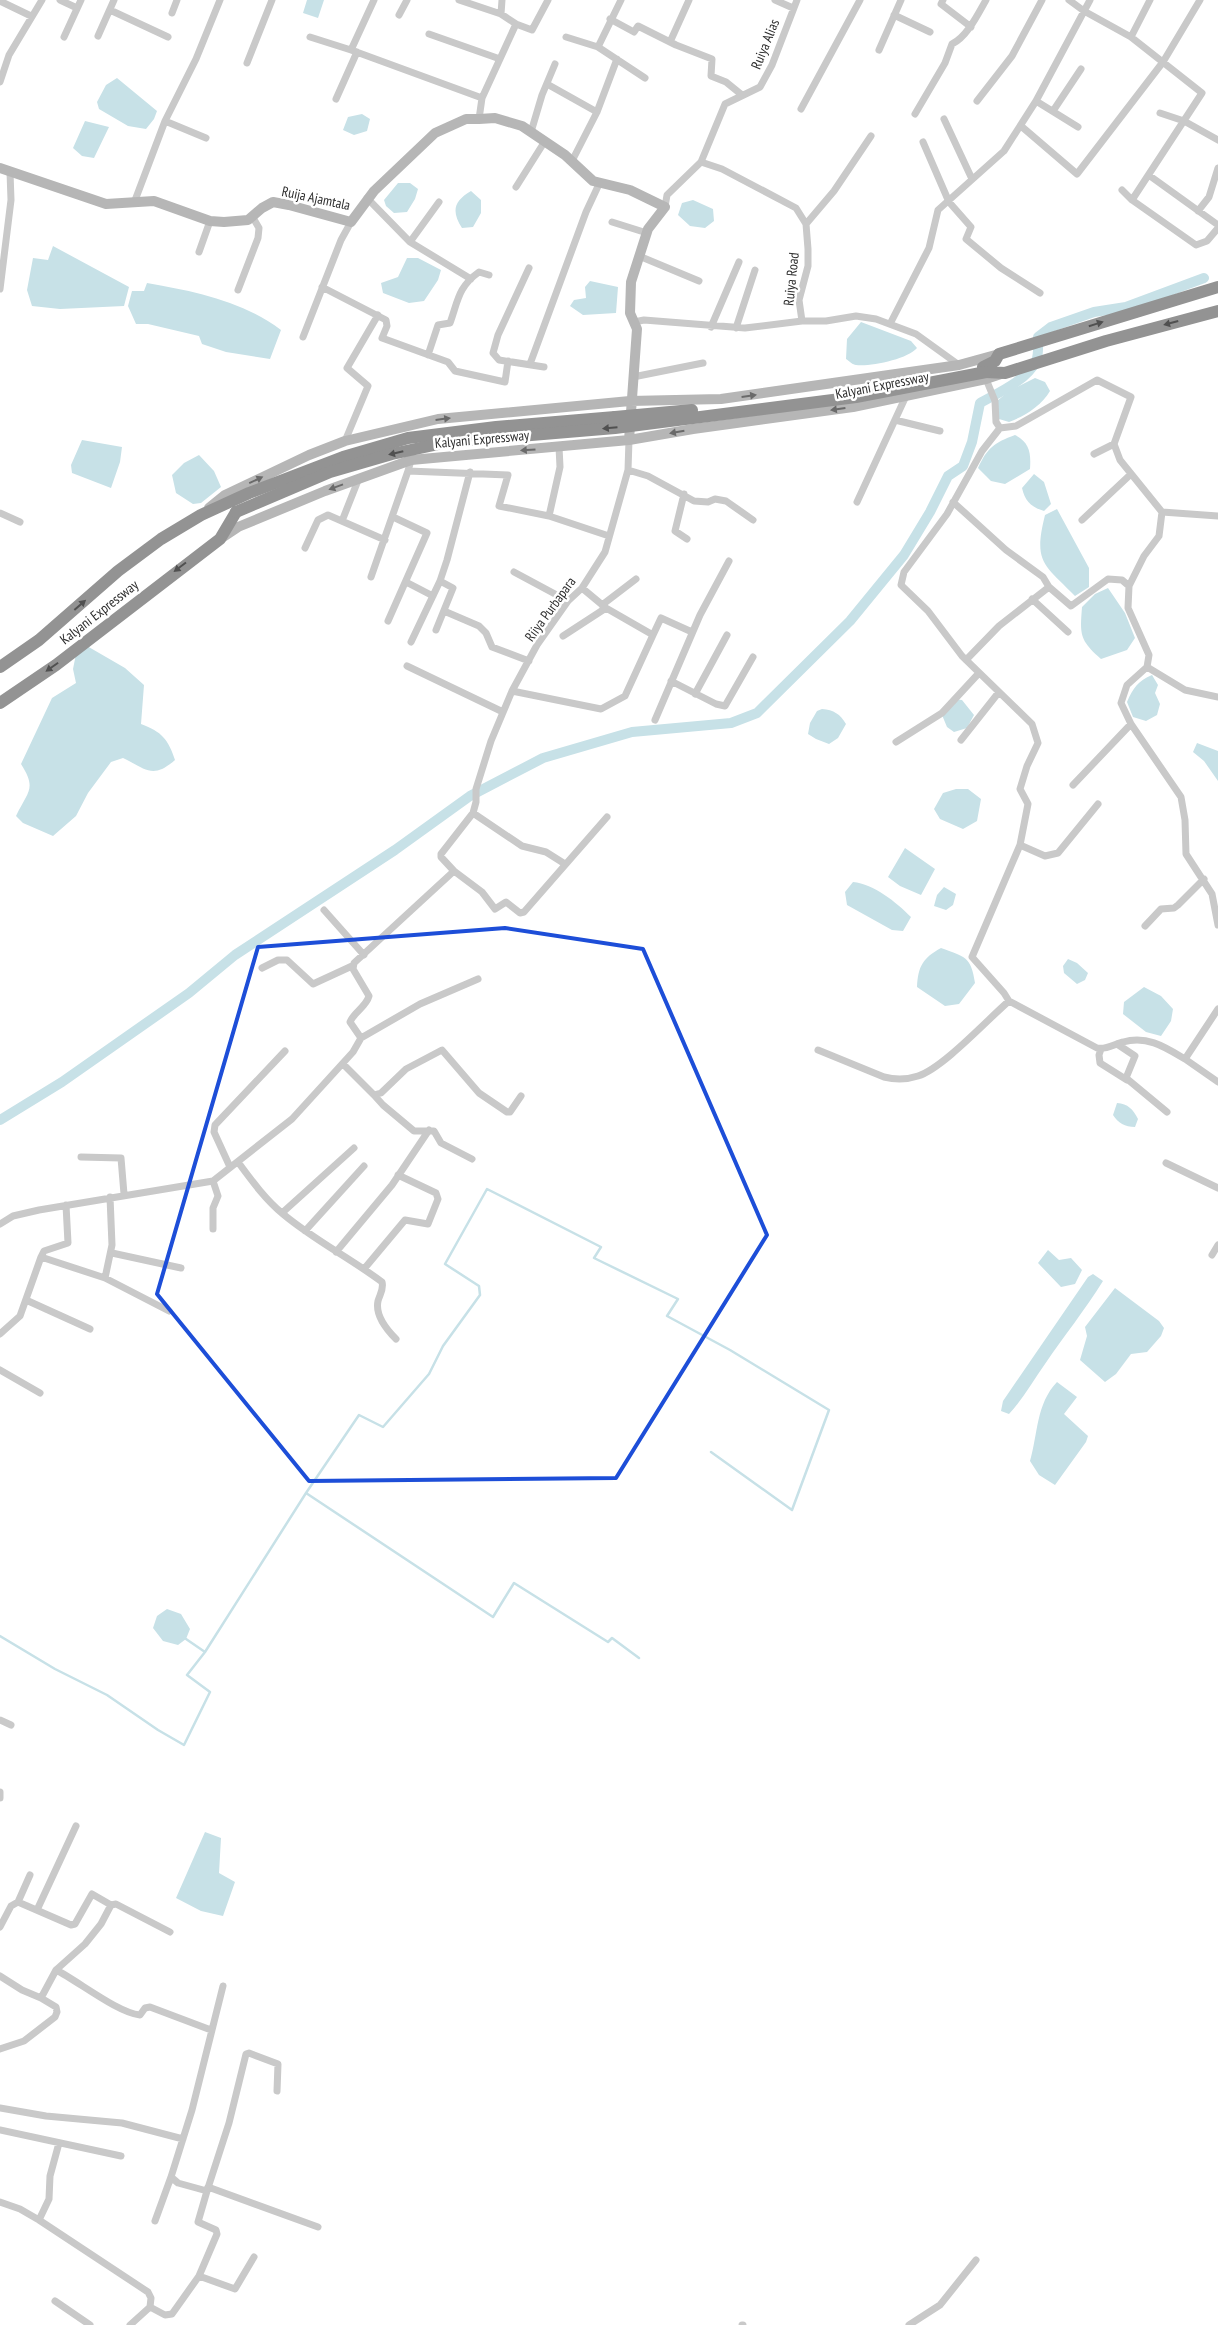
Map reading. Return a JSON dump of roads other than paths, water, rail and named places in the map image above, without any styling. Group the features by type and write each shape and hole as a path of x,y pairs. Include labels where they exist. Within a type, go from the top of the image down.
{"highway":[{"name":"Kalyani Expressway","path":"999,354 1218,286"},
{"path":"985,373 1005,373 1052,357 1218,311"},
{"path":"985,373 999,354"},
{"name":"Kalyani Expressway","path":"0,667 39,640 139,555 161,539 201,515 249,493 343,457 408,438 496,427 738,407 985,373"},
{"name":"Kalyani Expressway","path":"0,703 56,665 220,539 236,512 330,472 392,454 448,442 615,428 856,398 985,373"}],"street":[{"path":"0,82 8,55 42,0"},
{"path":"60,0 77,8"},
{"path":"64,37 81,0"},
{"path":"98,36 114,0"},
{"path":"172,13 177,0"},
{"path":"134,203 165,121 196,59 220,0"},
{"path":"247,63 272,0"},
{"path":"336,99 374,0"},
{"path":"399,15 407,0"},
{"path":"459,0 501,14 516,24 532,30 548,0"},
{"path":"501,14 502,0"},
{"path":"598,47 610,19 622,0"},
{"path":"670,42 689,0"},
{"path":"775,0 793,8"},
{"name":"Ruiya Alias","path":"701,162 725,104 760,87 772,65 797,0"},
{"path":"800,109 860,0"},
{"path":"879,50 901,0"},
{"path":"943,0 941,4 971,26"},
{"path":"915,114 945,63 952,44 959,40 971,26 986,0"},
{"path":"977,101 1012,56 1042,0"},
{"path":"1069,0 1131,37 1202,93 1150,176 1132,200"},
{"path":"890,324 929,248 938,210 1004,151 1022,126 1090,0"},
{"path":"1131,37 1150,0"},
{"path":"1022,126 1077,174 1163,62 1200,0"},
{"path":"0,1 31,16"},
{"path":"110,10 168,37"},
{"path":"894,15 930,32"},
{"path":"610,19 634,32 638,26 670,42 712,59 711,76 726,82 742,95"},
{"path":"479,119 482,98 516,24"},
{"path":"429,34 500,59"},
{"path":"310,37 354,51 482,98"},
{"path":"566,37 598,47 645,78"},
{"path":"0,51 8,55"},
{"path":"572,161 597,112 618,59"},
{"path":"530,132 555,64"},
{"path":"1052,111 1081,69"},
{"path":"547,84 597,112"},
{"path":"1036,101 1078,127"},
{"path":"1160,113 1184,121 1218,140"},
{"name":"Ruija Ajamtala","path":"5,170 106,204 154,201 210,221 248,220 262,208 273,202 351,222 367,198 435,133 466,120 495,118 522,126 572,161 593,181 630,190 665,207"},
{"path":"944,119 972,179"},
{"path":"165,121 206,138"},
{"path":"629,440 636,329 630,313 631,282 647,233 665,207 666,195 701,162 722,169 796,208 806,224 834,191 870,136"},
{"path":"516,187 545,141"},
{"path":"922,142 948,201 971,227 966,239 1001,268 1040,293"},
{"path":"1198,211 1209,196 1218,168"},
{"path":"0,289 11,200 5,170"},
{"path":"1122,190 1132,200 1196,245 1207,241 1218,227 1150,176"},
{"path":"530,364 586,212 600,182"},
{"path":"367,198 410,242 471,279"},
{"path":"410,242 439,202"},
{"path":"238,290 258,238 259,228 252,216"},
{"path":"199,252 210,221"},
{"path":"303,337 341,240 351,222"},
{"path":"612,222 647,233"},
{"name":"Ruiya Road","path":"806,224 808,266 799,300 802,320 826,322 856,316 890,324 916,334 958,365"},
{"path":"639,256 699,281"},
{"path":"711,327 739,262"},
{"path":"529,268 494,346 493,353 499,360 544,367"},
{"path":"736,328 755,270"},
{"path":"428,355 438,325 450,323 460,290 479,272 489,275"},
{"path":"322,288 378,315 387,322 382,338 448,362 455,372 505,382 508,361"},
{"path":"345,441 368,386 347,368 378,315"},
{"path":"634,322 652,321 736,328 802,320"},
{"name":"Kalyani Expressway","path":"201,515 224,495 309,455 345,441 438,419 630,407 721,399 958,365 999,354"},
{"path":"633,377 703,363"},
{"path":"985,373 993,393 996,422 1000,428"},
{"name":"Kalyani Expressway","path":"220,539 238,526 410,460 560,448 629,440 853,406 906,396 985,373"},
{"path":"1218,925 1212,894 1204,878 1190,862 1186,854 1185,820 1181,797 1131,724 1121,703 1127,685 1147,667 1149,655 1128,608 1129,586 1144,556 1159,536 1162,512 1120,460 1114,444 1131,397 1097,380 1016,426 1000,428 982,451 953,502 904,572 901,585 928,611 966,660 1032,724 1038,743 1027,766 1020,789 1028,804 1020,845 972,957 1009,1001 1101,1049 1139,1039 1149,1040 1185,1059 1218,1082"},
{"path":"857,502 906,396"},
{"path":"895,420 940,431"},
{"name":"Riiya Purbapara","path":"473,813 476,802 476,789 512,691 537,645 568,601 582,588 604,552 628,470 629,440"},
{"path":"1094,454 1114,444"},
{"path":"549,516 560,467 560,448"},
{"path":"371,577 393,517 410,460"},
{"path":"628,470 648,476 694,501 726,500 753,520"},
{"path":"408,471 508,475 499,506 549,516 609,536"},
{"path":"411,642 440,581 470,472"},
{"path":"1082,520 1131,474"},
{"path":"342,521 359,478"},
{"path":"684,494 675,531 687,539"},
{"path":"953,502 1006,550 1043,576 1048,587 1072,606 1108,579 1122,580 1129,586"},
{"path":"1162,512 1218,516"},
{"path":"0,513 20,522"},
{"path":"305,548 318,520 328,515 385,540"},
{"path":"388,621 427,532 393,517"},
{"path":"655,720 692,632 729,561"},
{"path":"514,572 568,601"},
{"path":"563,636 604,606 636,579"},
{"path":"436,630 453,588 440,581"},
{"path":"406,582 433,596"},
{"path":"966,660 999,626 1048,587"},
{"path":"582,588 604,606 653,635"},
{"path":"1032,599 1068,632"},
{"path":"444,611 479,626 486,633 489,644 492,647 529,661"},
{"path":"512,691 601,709 625,696 661,618 692,632"},
{"path":"695,694 727,635"},
{"path":"671,681 720,706 725,706 753,657"},
{"path":"407,666 503,712"},
{"path":"1147,667 1185,690 1218,697"},
{"path":"896,742 942,714 979,673"},
{"path":"961,740 999,692"},
{"path":"1073,785 1131,724"},
{"path":"1020,845 1045,856 1058,853 1098,804"},
{"path":"565,864 546,852 522,846 473,813 441,854 441,857 454,871 482,892 495,910 506,902 522,913 607,818"},
{"path":"262,968 278,960 287,960 313,984 352,966 397,922 454,871"},
{"path":"1145,926 1162,909 1174,908 1178,905 1204,878"},
{"path":"324,910 364,955"},
{"path":"352,966 369,996 367,1002 353,1016 350,1022 362,1038"},
{"path":"0,1224 13,1216 66,1205 124,1194 213,1181 292,1118 343,1064 362,1038 420,1004 478,978"},
{"path":"818,1050 895,1080 920,1076 937,1065 1009,1001"},
{"path":"1185,1059 1218,1009"},
{"path":"1117,1044 1135,1056 1126,1073 1129,1081"},
{"path":"1101,1049 1099,1054 1100,1063 1129,1081 1167,1112"},
{"path":"374,1095 381,1092 406,1069 442,1050 477,1091 507,1112 510,1112 520,1096"},
{"path":"230,1167 214,1132 215,1125 285,1051"},
{"path":"343,1064 380,1102 414,1131 429,1130 435,1132 441,1143 472,1159"},
{"path":"336,1252 398,1174 429,1130"},
{"path":"282,1213 354,1148"},
{"path":"81,1157 121,1158 124,1194"},
{"path":"238,1162 261,1193 282,1213 383,1284 378,1304 384,1327 396,1339"},
{"path":"1166,1163 1218,1188"},
{"path":"305,1231 364,1166"},
{"path":"364,1269 405,1220 428,1224 438,1199 436,1193 398,1174"},
{"path":"213,1181 218,1196 214,1208 213,1229"},
{"path":"105,1278 112,1253 110,1197"},
{"path":"0,1334 20,1316 40,1257 44,1251 69,1241 66,1205"},
{"path":"1212,1255 1218,1245"},
{"path":"112,1253 154,1260 180,1268"},
{"path":"40,1257 105,1278 169,1311"},
{"path":"26,1300 90,1329"},
{"path":"0,1370 40,1393"},
{"path":"0,1720 11,1725"},
{"path":"0,1792 0,1798"},
{"path":"37,1910 76,1826"},
{"path":"1,1924 11,1906 18,1902 30,1875"},
{"path":"18,1902 71,1925 75,1924 92,1894 110,1904 116,1904 170,1932"},
{"path":"41,1998 56,1970 85,1944 101,1924 110,1904"},
{"path":"56,1970 111,2003 134,2014 140,2015 145,2008 150,2007 211,2030"},
{"path":"0,1976 22,1990 56,2007 57,2012 55,2017 24,2041 0,2049"},
{"path":"155,2220 183,2139 223,1986"},
{"path":"150,2307 165,2315 172,2314 199,2276 217,2232 198,2222 229,2123 246,2054 249,2053 278,2064 277,2091"},
{"path":"0,2108 46,2116 122,2123 183,2139"},
{"path":"0,2130 121,2156"},
{"path":"39,2220 49,2200 50,2176 59,2143"},
{"path":"171,2177 178,2183 207,2189 318,2227"},
{"path":"0,2202 39,2220 148,2292 150,2307 132,2324"},
{"path":"199,2276 235,2289 254,2257"},
{"path":"909,2325 940,2305 976,2260"},
{"path":"55,2301 90,2325"}],"water":[{"path":"307,0 324,0 318,18 303,13"},
{"path":"117,78 157,111 154,119 146,129 128,126 99,109 97,102 106,85"},
{"path":"362,114 370,119 367,131 354,135 343,130 348,117"},
{"path":"85,121 109,127 94,158 82,156 73,148"},
{"path":"398,183 410,183 418,189 415,199 407,212 394,213 386,206 384,200"},
{"path":"471,191 481,200 481,213 473,227 462,228 456,216 456,207 461,199"},
{"path":"693,200 713,209 714,221 705,228 690,226 678,215 682,203"},
{"path":"53,246 129,287 124,306 60,309 32,306 27,290 33,258 48,260"},
{"path":"407,258 418,258 441,270 438,280 424,301 409,303 383,293 381,283 398,277"},
{"path":"590,281 618,287 616,313 583,315 570,306 574,300 586,298 585,287"},
{"path":"147,283 200,294 234,304 266,320 281,330 270,359 226,352 202,344 199,336 148,324 136,324 128,306 132,291 144,291"},
{"path":"861,322 911,341 917,348 906,356 897,359 870,365 856,365 846,359 847,339"},
{"path":"1035,378 1045,382 1050,391 1042,401 1027,414 1015,420 1009,422 999,419 997,401 1009,391"},
{"path":"1015,435 1027,445 1030,469 1005,484 991,481 978,468 992,447"},
{"path":"82,440 122,447 120,462 111,488 72,473 71,465"},
{"path":"199,455 214,471 221,487 201,503 193,504 176,493 172,475 184,463"},
{"path":"1034,474 1044,482 1051,504 1044,511 1029,503 1022,488"},
{"path":"1057,509 1089,568 1089,587 1075,596 1049,569 1041,553 1040,543 1045,515"},
{"path":"1108,588 1125,613 1135,638 1127,650 1101,659 1088,647 1083,636 1081,630 1082,607 1095,594"},
{"path":"87,646 125,668 144,685 141,724 159,733 167,741 175,760 155,771 144,769 123,758 111,762 88,793 76,816 53,836 23,823 16,816 30,785 21,764 52,698 76,683 73,669 76,654"},
{"path":"1152,675 1158,685 1155,693 1160,704 1157,715 1146,721 1133,717 1127,702 1136,686"},
{"path":"953,699 962,700 974,715 967,728 954,732 947,727 942,715"},
{"path":"822,709 836,713 846,724 838,738 829,744 808,734 810,723 817,711"},
{"path":"1197,743 1218,751 1218,781 1204,761 1193,752"},
{"path":"956,789 968,789 981,799 977,821 963,829 940,819 934,809 943,793"},
{"path":"905,848 935,869 921,895 900,886 888,877"},
{"path":"853,882 861,883 877,890 899,905 911,917 903,931 892,930 847,905 845,892"},
{"path":"944,887 956,894 953,905 946,910 934,906 937,895"},
{"path":"941,948 966,959 971,967 975,983 959,1004 945,1006 917,987 920,968 923,963 930,955"},
{"path":"1068,959 1077,963 1088,973 1085,980 1077,984 1064,973 1063,966"},
{"path":"1144,987 1161,996 1173,1009 1171,1021 1161,1036 1146,1032 1123,1014 1124,1002"},
{"path":"1117,1103 1127,1106 1134,1112 1138,1119 1135,1127 1125,1125 1115,1118 1113,1115"},
{"path":"1048,1250 1059,1260 1071,1258 1082,1270 1075,1284 1061,1287 1038,1263"},
{"path":"1093,1274 1103,1281 1096,1292 1014,1408 1009,1414 1001,1411 1003,1401 1088,1277"},
{"path":"1115,1288 1159,1321 1164,1328 1161,1336 1147,1352 1131,1354 1116,1374 1105,1382 1080,1360 1087,1336 1085,1327"},
{"path":"1057,1382 1077,1397 1064,1414 1088,1436 1086,1442 1055,1485 1039,1475 1030,1461 1041,1410 1050,1391"},
{"path":"167,1609 181,1614 190,1629 186,1639 178,1645 163,1641 153,1628 157,1616"},
{"path":"205,1832 221,1838 219,1873 235,1882 223,1916 201,1911 176,1898"}],"waterway":[{"path":"0,1120 62,1082 189,993 235,955 395,850 470,796 543,758 632,732 731,723 757,713 850,621 904,555 930,512 948,476 963,466 972,442 980,403 1019,380 1032,368 1038,356 1038,337 1051,327 1094,312 1126,307 1204,278"},
{"path":"0,1636 55,1669 107,1695 158,1730 184,1745 210,1692 187,1675 205,1652 306,1493 359,1415 383,1427 429,1374 443,1346 480,1295 479,1286 445,1264 487,1189 601,1247 594,1258 678,1299 667,1316 730,1350 829,1410 792,1510 711,1452"},
{"path":"306,1493 493,1617 514,1583 608,1642 612,1638 639,1658"},
{"path":"186,1639 205,1652"}]}
